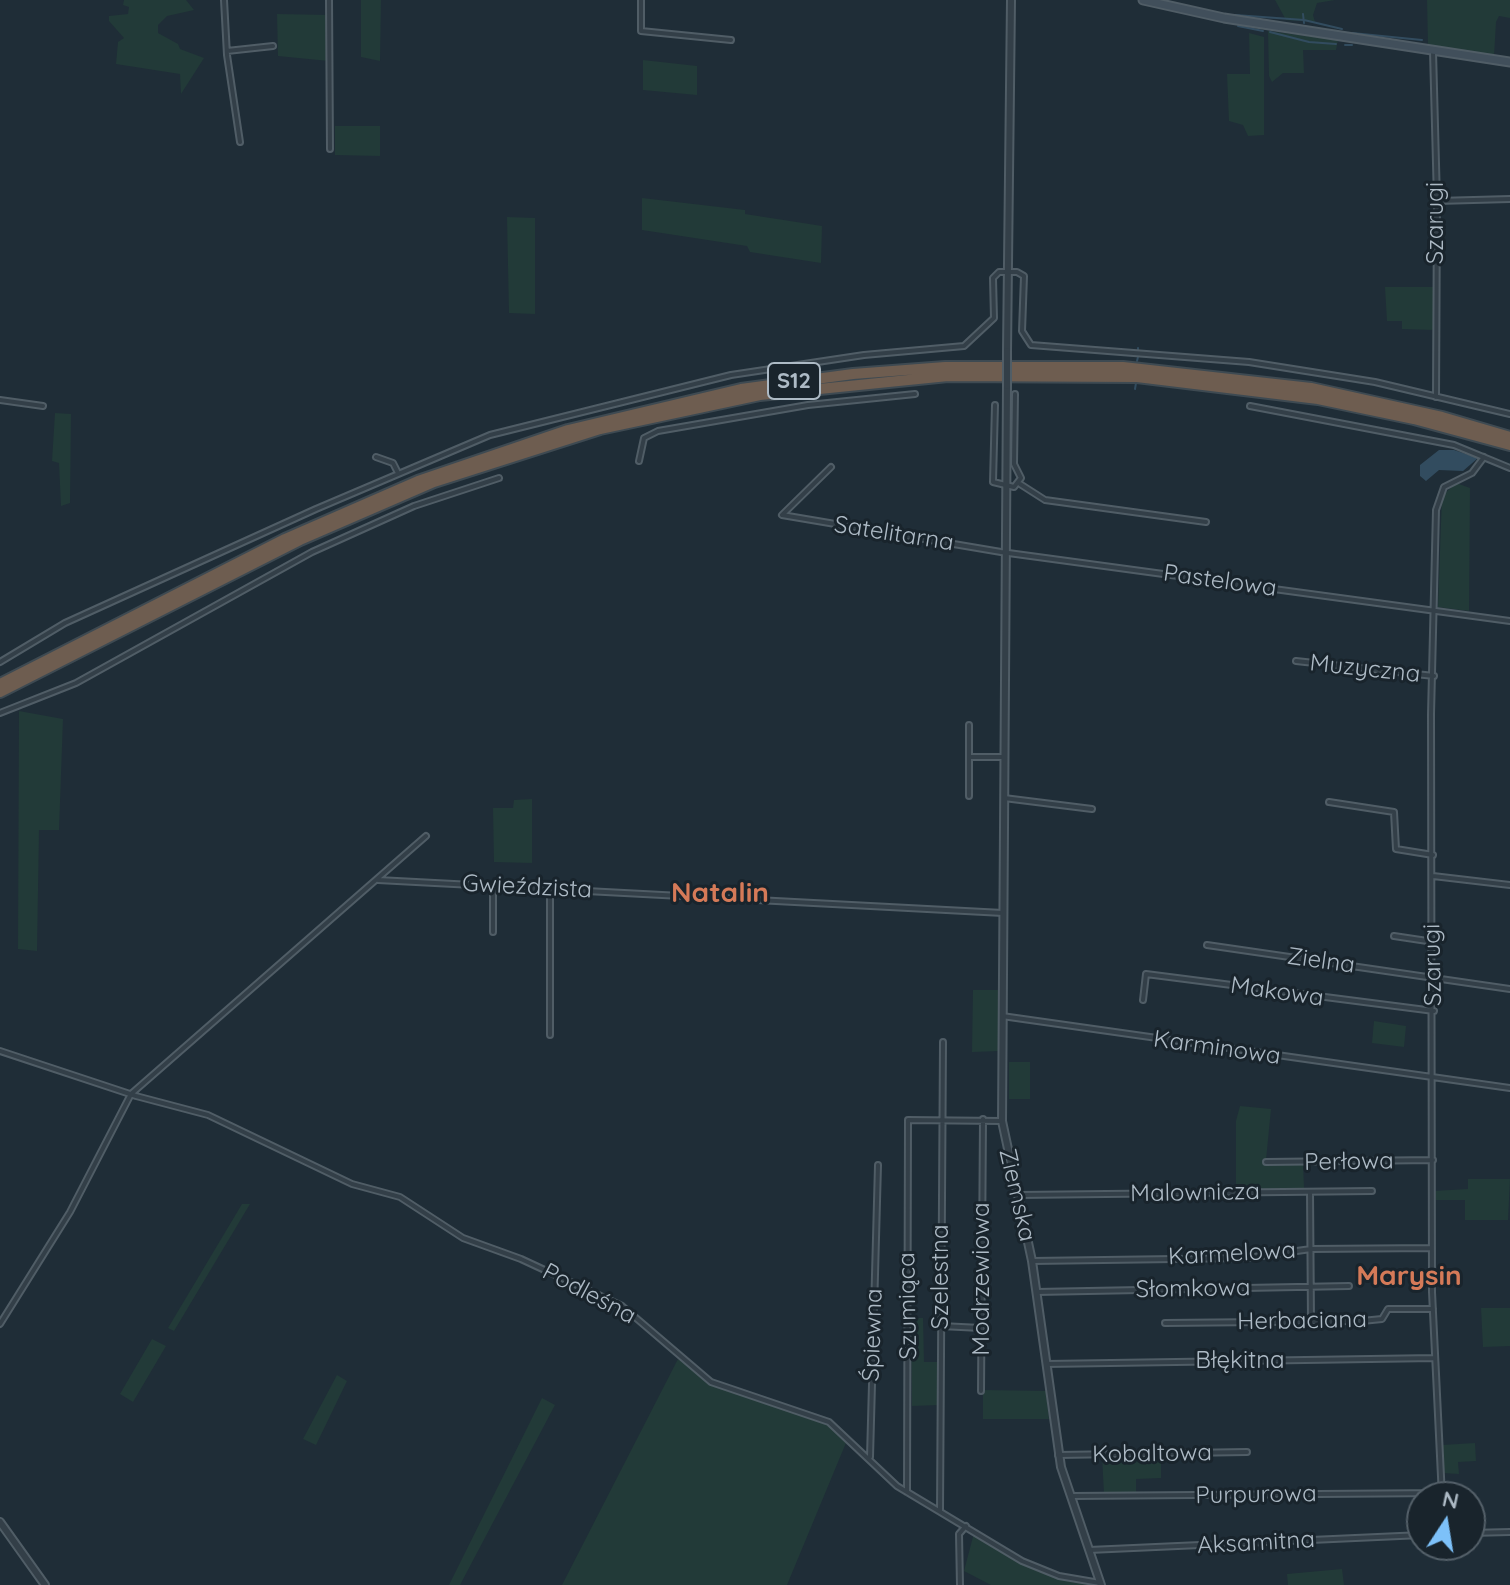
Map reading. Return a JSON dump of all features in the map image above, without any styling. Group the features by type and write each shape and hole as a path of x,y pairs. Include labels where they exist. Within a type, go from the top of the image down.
{"highway":[{"name":"S12","path":"117,629 323,521 444,471 541,438 654,407 775,384 959,366 1137,368 1322,390 1442,417 1510,437"},
{"name":"S12","path":"0,684 337,523 475,467 640,419 806,388 988,374 1165,379 1345,404 1510,445"},
{"name":"S12","path":"0,692 39,668"}],"main road":[{"path":"1143,0 1224,18 1510,62"}],"street":[{"path":"224,0 227,51 240,142"},
{"path":"329,0 330,149"},
{"path":"641,0 641,31 731,40"},
{"name":"Ziemska","path":"1011,0 1002,1121 1032,1261 1058,1455 1100,1584"},
{"path":"227,51 273,46"},
{"name":"Szarugi","path":"1433,51 1437,201 1436,397"},
{"path":"1437,201 1510,199"},
{"path":"0,662 77,617 490,435 673,387 864,355 960,347 975,339 991,322 996,309 994,275 1007,271 1024,276 1022,331 1031,345 1249,362 1375,382 1510,414"},
{"path":"639,461 642,441 658,431 808,405 915,394"},
{"path":"1015,394 1014,464 1021,478 1020,484"},
{"path":"0,400 43,406"},
{"path":"995,405 993,482 1007,486 1020,484 1045,500 1206,522"},
{"path":"1250,406 1432,440 1510,468"},
{"path":"376,457 393,463 398,473"},
{"name":"Szarugi","path":"1441,1481 1432,1248 1434,610 1438,498 1444,487 1472,473 1484,457"},
{"name":"Satelitarna","path":"831,467 782,515 1006,552"},
{"path":"0,713 76,683 312,552 414,506 499,478"},
{"name":"Pastelowa","path":"1006,552 1510,621"},
{"name":"Muzyczna","path":"1296,661 1434,676"},
{"path":"969,725 969,796"},
{"path":"969,757 1004,757"},
{"path":"1004,798 1092,809"},
{"path":"1329,802 1394,812 1396,849 1433,855"},
{"path":"0,1324 73,1206 131,1094 426,836"},
{"path":"1433,876 1510,885"},
{"name":"Gwieździsta","path":"376,880 1003,913"},
{"path":"493,886 493,932"},
{"path":"550,888 550,1035"},
{"path":"1394,936 1434,942"},
{"name":"Zielna","path":"1207,945 1510,989"},
{"name":"Makowa","path":"1143,1000 1146,974 1434,1011"},
{"name":"Karminowa","path":"1002,1016 1510,1088"},
{"name":"Szelestna","path":"940,1511 943,1042"},
{"name":"Podleśna","path":"0,1051 131,1094 208,1115 352,1184 400,1197 463,1238 521,1259 622,1306 711,1382 829,1422 870,1457 890,1480 1033,1567 1100,1584"},
{"name":"Modrzewiowa","path":"981,1391 983,1119"},
{"name":"Szumiąca","path":"907,1492 908,1120 942,1120"},
{"path":"942,1120 1002,1121"},
{"name":"Perłowa","path":"1266,1162 1433,1160"},
{"name":"Śpiewna","path":"870,1457 878,1165"},
{"path":"1310,1191 1311,1322"},
{"name":"Malownicza","path":"1018,1195 1372,1191"},
{"name":"Karmelowa","path":"1032,1261 1247,1258 1311,1249 1432,1248"},
{"name":"Słomkowa","path":"1036,1292 1349,1286"},
{"name":"Herbaciana","path":"1165,1323 1382,1319 1388,1309 1433,1309"},
{"path":"941,1326 981,1328"},
{"name":"Błękitna","path":"1046,1364 1435,1358"},
{"name":"Kobaltowa","path":"1058,1455 1247,1452"},
{"name":"Purpurowa","path":"1070,1496 1406,1495"},
{"path":"957,1521 960,1585"},
{"path":"0,1522 45,1585"},
{"path":"959,1534 966,1526"},
{"path":"1486,1533 1510,1532"},
{"name":"Aksamitna","path":"1089,1550 1406,1536"}],"green space":[{"path":"124,0 186,0 194,10 167,16 158,25 158,33 178,44 180,49 204,58 181,94 180,74 116,64 118,42 124,38 109,21 109,16 128,14 129,7 123,5"},
{"path":"361,0 381,0 380,61 361,57"},
{"path":"1275,0 1335,0 1317,3 1313,15 1315,22 1286,20"},
{"path":"1427,0 1510,0 1510,18 1499,16 1496,22 1494,56 1428,45"},
{"path":"277,14 330,15 329,61 278,56"},
{"path":"1268,31 1338,40 1336,50 1303,50 1304,73 1283,73 1272,82 1269,76"},
{"path":"1249,33 1264,37 1264,135 1248,136 1243,125 1229,121 1227,74 1250,74"},
{"path":"643,60 697,66 697,95 643,90"},
{"path":"335,126 380,126 380,156 335,155"},
{"path":"642,198 745,210 745,214 822,226 821,263 750,252 747,246 642,230"},
{"path":"507,217 535,218 535,314 509,313"},
{"path":"1385,287 1434,287 1434,330 1402,329 1402,321 1387,321"},
{"path":"55,413 71,414 70,503 61,506 59,463 52,461"},
{"path":"1456,483 1470,488 1469,611 1438,607 1442,496"},
{"path":"19,711 63,719 59,830 39,830 37,951 18,949"},
{"path":"532,799 532,863 494,862 493,808 513,808 514,800"},
{"path":"973,990 999,990 999,1051 972,1052"},
{"path":"1374,1021 1406,1026 1404,1047 1372,1043"},
{"path":"1009,1062 1030,1062 1030,1099 1009,1099"},
{"path":"1240,1106 1271,1109 1266,1160 1303,1163 1304,1188 1236,1190 1236,1121"},
{"path":"1468,1179 1510,1179 1508,1220 1465,1220 1465,1200 1433,1200 1433,1191 1468,1189"},
{"path":"242,1204 250,1204 174,1331 168,1328"},
{"path":"1481,1308 1510,1308 1510,1346 1483,1347"},
{"path":"911,1318 923,1318 924,1362 938,1362 939,1405 912,1406"},
{"path":"152,1339 166,1346 133,1402 120,1394"},
{"path":"678,1359 721,1389 817,1419 848,1438 787,1585 562,1585"},
{"path":"337,1375 347,1381 316,1445 303,1439"},
{"path":"983,1390 1046,1391 1049,1419 983,1419"},
{"path":"542,1398 555,1405 460,1585 449,1585"},
{"path":"1475,1443 1476,1461 1458,1462 1459,1474 1443,1473 1442,1445"},
{"path":"1147,1454 1161,1457 1161,1478 1136,1479 1136,1494 1104,1494 1102,1455"},
{"path":"974,1533 1033,1569 1091,1585 991,1585 964,1571"},
{"path":"1342,1569 1344,1585 1288,1585 1287,1574"}],"water":[{"path":"1439,450 1454,450 1478,458 1463,471 1439,470 1426,481 1420,476 1420,465"}],"waterway":[{"path":"1303,14 1304,23"},
{"path":"1235,15 1304,20 1342,29"},
{"path":"1238,26 1263,31"},
{"path":"1270,32 1309,42 1336,44"},
{"path":"1352,33 1422,40"},
{"path":"1345,45 1352,45"},
{"path":"1137,361 1138,357"},
{"path":"1135,389 1136,383"}],"district":[{"name":"Natalin","path":"720,894"},
{"name":"Marysin","path":"1409,1277"}]}
